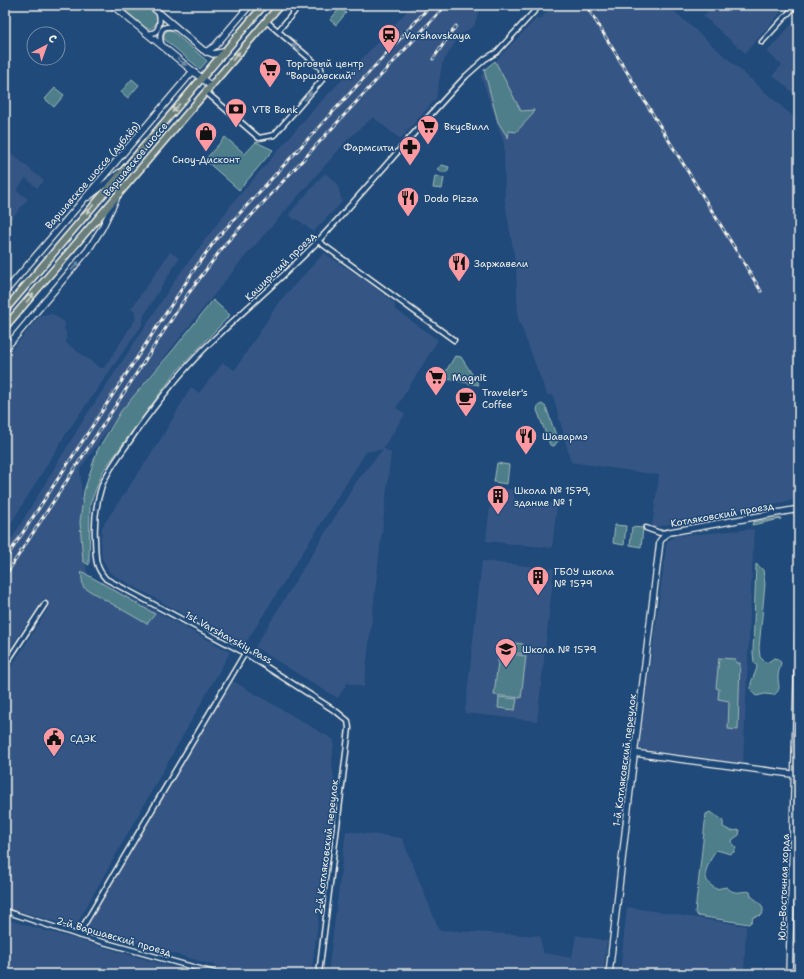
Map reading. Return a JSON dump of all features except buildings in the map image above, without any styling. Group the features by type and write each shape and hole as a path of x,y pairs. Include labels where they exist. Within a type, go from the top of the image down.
{"main road":[{"name":"Варшавское шоссе","path":"5,310 264,5"},
{"name":"Варшавское шоссе","path":"5,327 280,5"}],"street":[{"path":"112,5 211,86"},
{"path":"150,5 206,52 213,54 224,52"},
{"path":"206,52 215,46 250,5"},
{"path":"278,31 300,5"},
{"name":"Каширский проезд","path":"99,571 96,560 94,530 96,504 103,484 113,466 142,423 176,380 203,350 318,241 459,83 485,59 497,52 540,5"},
{"path":"762,42 796,5"},
{"path":"144,32 151,34 156,31 160,23 159,13"},
{"path":"206,92 259,138 274,135 322,80 321,68 266,21"},
{"path":"162,47 159,37 163,28 168,26 177,29"},
{"name":"Варшавское шоссе (дублёр)","path":"5,292 193,71"},
{"path":"79,204 124,169"},
{"path":"5,349 88,250 102,228 117,196"},
{"path":"318,241 454,340"},
{"name":"Котляковский проезд","path":"660,541 670,532 799,509"},
{"path":"646,528 660,533 670,532"},
{"path":"655,532 660,541"},
{"name":"1-й Котляковский переулок","path":"609,974 660,541"},
{"name":"1st Varshavskiy Pass","path":"99,571 106,579 245,653 337,712 348,722"},
{"path":"5,665 45,604"},
{"name":"Юго-Восточная хорда","path":"789,974 797,775 799,609"},
{"path":"78,935 245,653"},
{"name":"2-й Котляковский переулок","path":"319,974 348,722"},
{"path":"634,753 797,775"},
{"name":"2-й Варшавский проезд","path":"5,911 78,935 218,974"}],"shaded area":[{"path":"413,5 481,5 474,26 459,36 442,64 436,99 400,139 373,117 349,138 241,261 121,411 80,469 87,574 230,652 75,927 5,907 5,677 51,604 44,598 5,655 5,550 84,419 175,280 232,204 315,108"},
{"path":"553,5 667,5 799,122 799,499 652,528 659,475 571,462 553,395 547,395 518,318 516,266 505,202 504,143 481,76 537,18 540,20"},
{"path":"714,5 787,5 745,53 703,16"},
{"path":"799,16 799,98 773,75 782,65 767,52"},
{"path":"5,148 44,181 37,188 26,178 16,190 28,199 5,226"},
{"path":"325,173 337,183 342,202 313,232 289,214"},
{"path":"170,252 179,258 144,315 142,325 67,432 5,533 5,358 41,315 53,314 65,323 64,330 66,331 66,343 100,368 104,368 135,320 135,312 131,309"},
{"path":"324,253 373,286 395,304 395,309 438,340 396,408 405,414 383,448 391,453 364,687 347,683 338,698 255,647 357,481 383,449 366,452 243,647 110,573 102,558 101,539 102,527 161,439 191,387 199,393 223,363 235,370 279,302"},
{"path":"492,488 512,490 514,499 557,504 552,548 486,541"},
{"path":"754,529 743,763 639,749 667,542 675,536"},
{"name":"Школа № 1579","path":"482,561 554,569 537,721 465,713"},
{"path":"233,681 334,740 332,764 336,790 311,974 244,974 90,929 89,922"},
{"path":"346,831 402,838 439,930 540,936 543,953 572,958 576,935 607,941 603,974 328,974"},
{"path":"627,907 746,926 744,974 620,974"},
{"path":"5,919 196,974 5,974"}],"green space":[{"path":"119,5 146,5 157,14 158,19 154,26 150,29 146,28"},
{"path":"340,8 346,13 336,25 330,20"},
{"path":"168,30 171,30 207,61 200,69 164,39 164,34"},
{"path":"495,61 521,111 534,110 533,114 516,132 509,131 508,138 498,122 484,70"},
{"path":"132,79 139,85 128,98 121,92"},
{"path":"55,88 64,95 54,107 45,99"},
{"path":"225,137 245,154 256,142 273,150 239,190 205,160"},
{"path":"442,165 449,167 447,172 441,172 437,169"},
{"path":"435,176 444,178 442,189 433,188"},
{"path":"213,300 230,315 175,373 103,471 90,504 89,565 83,561 80,522 84,491 97,451 121,411"},
{"path":"455,356 461,357 479,385 442,378"},
{"path":"542,404 546,407 558,441 554,446 550,445 537,410 538,406"},
{"path":"497,463 509,465 507,484 494,482"},
{"path":"781,519 752,525 753,522"},
{"path":"615,525 626,526 624,545 613,543"},
{"path":"632,527 643,528 641,547 630,545"},
{"path":"756,564 763,570 765,584 759,648 760,657 766,663 774,658 778,659 781,663 778,675 779,689 774,695 765,694 756,696 751,689 757,666 754,662 753,653"},
{"path":"81,571 155,614 147,624 83,587"},
{"path":"506,642 523,644 522,654 505,651"},
{"path":"499,653 526,656 521,698 494,695"},
{"path":"719,658 735,659 736,663 740,663 738,730 728,729 729,701 718,699 719,689 716,688"},
{"path":"499,697 517,699 515,710 498,708"},
{"path":"710,812 723,821 723,827 731,831 740,830 739,835 732,840 733,845 736,848 734,852 730,854 717,850 714,854 708,865 706,873 707,880 716,889 726,887 734,892 750,892 751,896 762,906 763,912 762,915 753,917 749,924 698,916 695,912 706,814"}],"railway":[{"path":"5,560 198,264 217,238 431,5"},
{"path":"5,576 188,294 226,243 446,5"},
{"path":"586,5 761,291"},
{"path":"433,59 456,26"}],"place":[{"name":"Varshavskaya","path":"389,54"},
{"name":"Торговый центр \"Варшавский\"","path":"270,88"},
{"name":"VTB Bank","path":"236,128"},
{"name":"ВкусВилл","path":"428,146"},
{"name":"Сноу-Дисконт","path":"206,152"},
{"name":"Фармсити","path":"410,166"},
{"name":"Dodo Pizza","path":"408,218"},
{"name":"Заржавели","path":"459,282"},
{"name":"Magnit","path":"436,396"},
{"name":"Traveler's Coffee","path":"466,418"},
{"name":"Шавармэ","path":"526,456"},
{"name":"Школа № 1579, здание № 1","path":"498,516"},
{"name":"ГБОУ школа № 1579","path":"538,596"},
{"name":"Школа № 1579","path":"506,668"},
{"name":"СДЭК","path":"54,758"}]}
